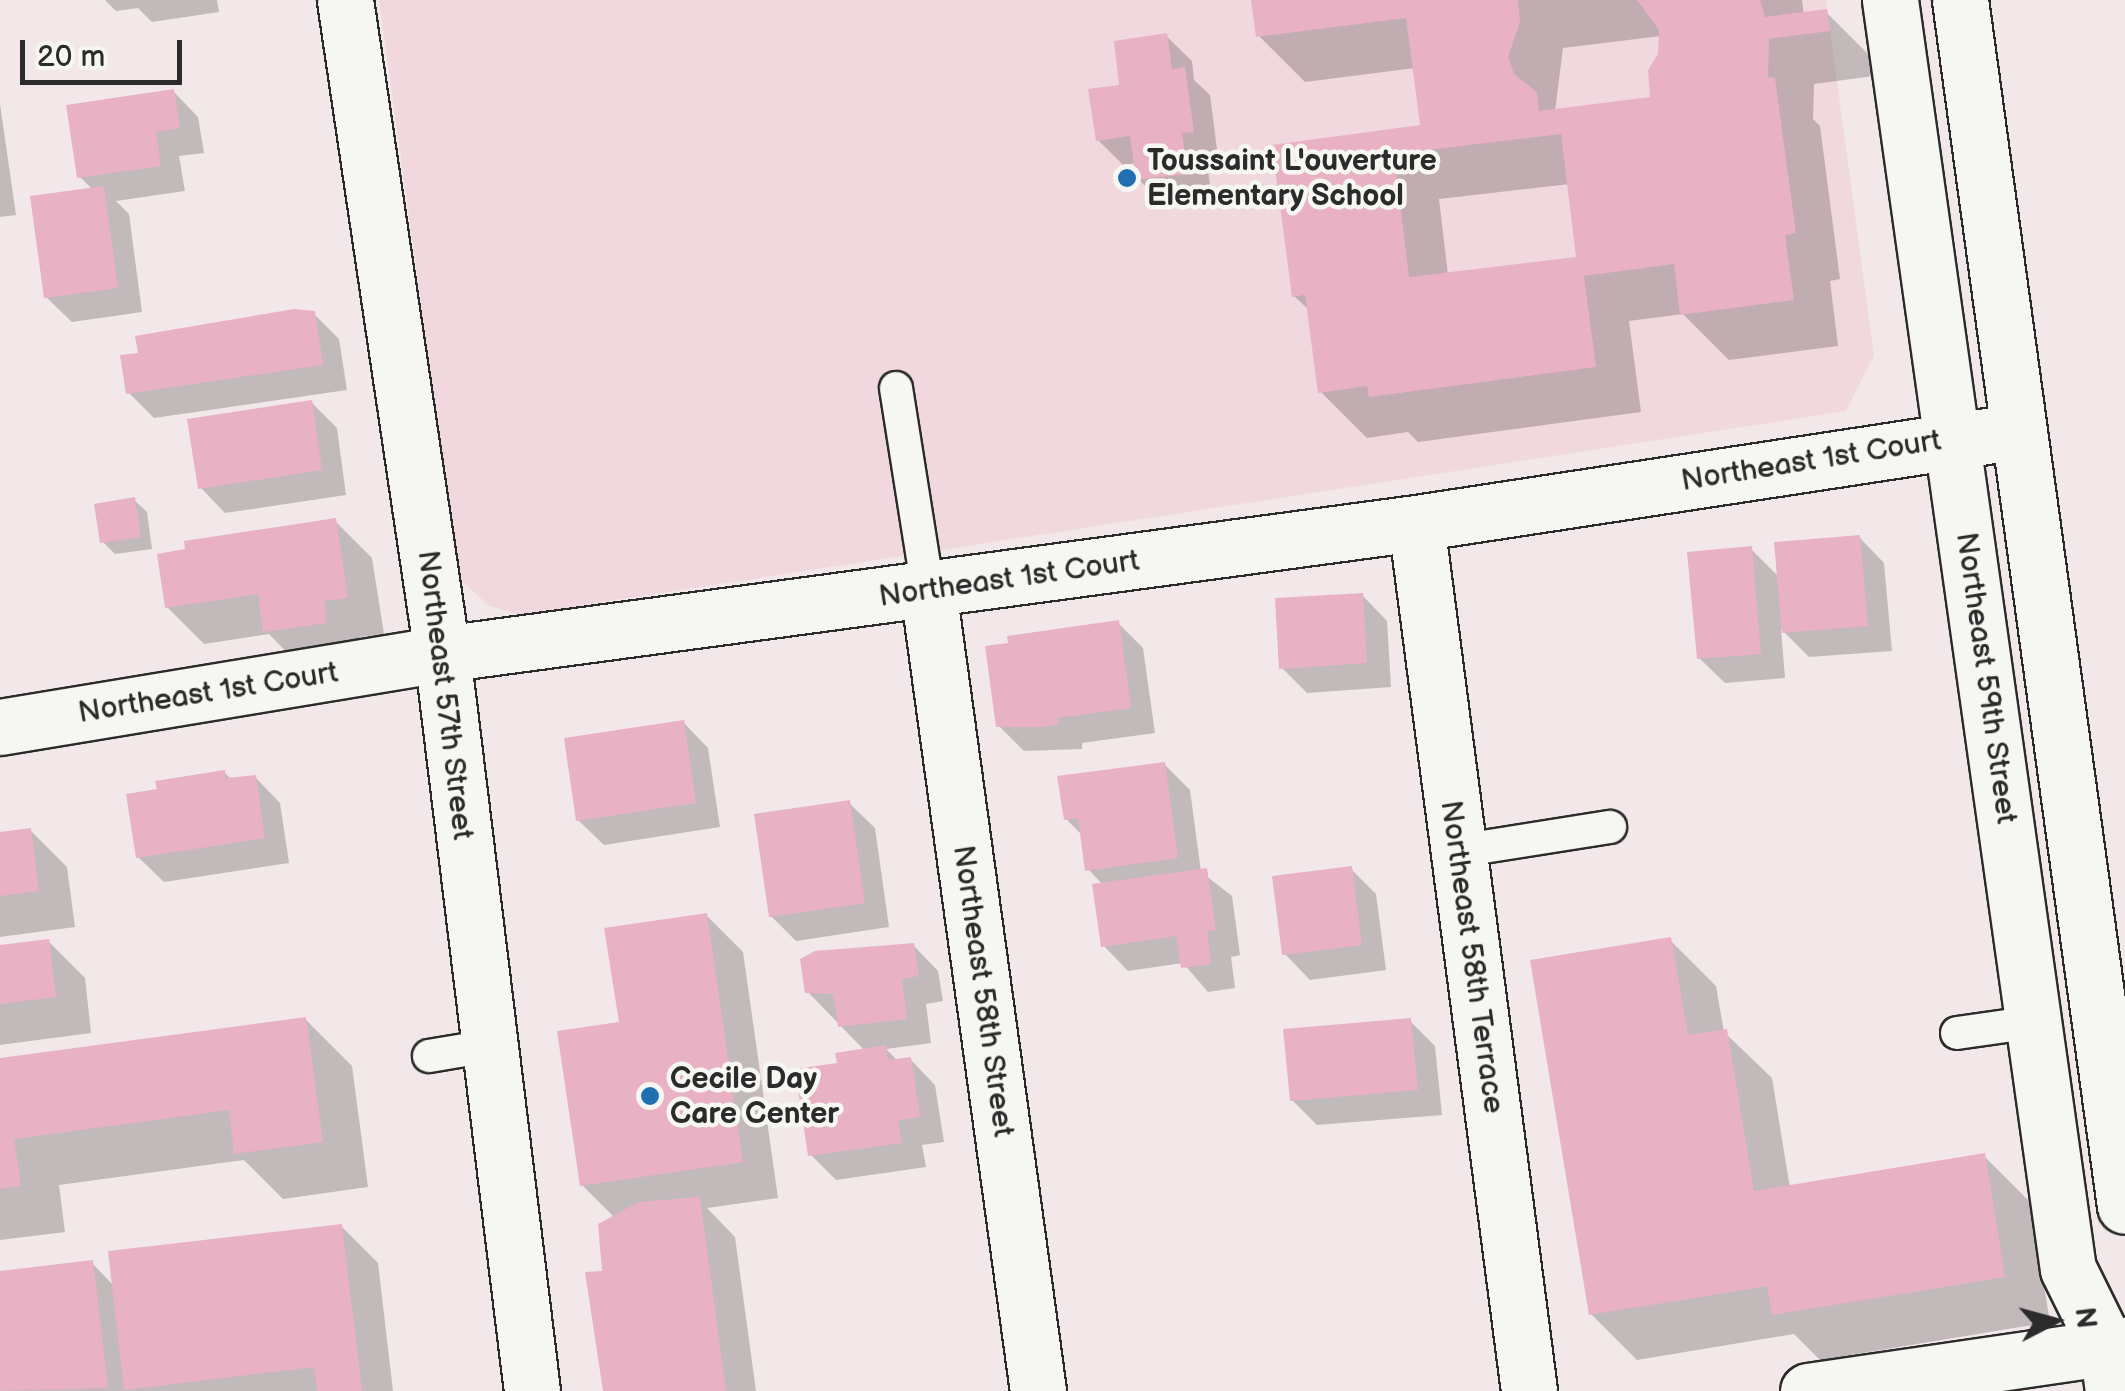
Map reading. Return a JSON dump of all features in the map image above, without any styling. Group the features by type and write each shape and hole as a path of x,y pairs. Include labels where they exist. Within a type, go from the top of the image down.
{"street":[{"name":"Northeast 57th Street","path":"344,0 442,654 532,1391"},
{"name":"Northeast 59th Street","path":"1890,0 2068,1269 2115,1361"},
{"path":"1960,0 2019,430 2117,1083 2125,1206"},
{"name":"Northeast 1st Court","path":"0,727 442,654 1416,522 2019,430"},
{"name":"Northeast 58th Terrace","path":"1416,522 1529,1391"},
{"name":"Northeast 58th Street","path":"928,590 1038,1391"},
{"path":"1808,1391 2115,1361 2125,1286"}],"lane":[{"path":"896,388 928,590"},
{"path":"1458,851 1610,827"},
{"path":"1956,1032 2034,1022"},
{"path":"429,1056 489,1046"}],"shaded area":[{"name":"Toussaint L'ouverture Elementary School","path":"379,0 1826,0 1874,356 1846,411 518,615 488,605 459,578"}],"building":[{"path":"1251,0 1518,0 1520,22 1508,57 1514,74 1537,92 1539,111 1650,97 1648,70 1658,54 1659,30 1637,0 1760,0 1765,17 1827,9 1830,31 1769,39 1768,77 1775,78 1796,233 1785,235 1794,300 1680,315 1674,264 1584,276 1596,367 1369,397 1367,386 1318,393 1305,295 1292,297 1272,145 1420,125 1406,18 1256,37","holes":["1561,134 1576,257 1409,277 1394,154"]},
{"path":"1167,33 1172,69 1185,67 1194,132 1182,133 1188,174 1136,180 1130,136 1096,141 1088,89 1119,85 1114,41"},
{"path":"174,89 180,128 156,132 161,166 77,178 66,105"},
{"path":"104,186 118,288 44,298 30,196"},
{"path":"294,309 315,311 323,365 126,394 120,355 138,353 135,336"},
{"path":"312,400 322,470 198,489 187,419"},
{"path":"135,497 141,537 100,543 94,504"},
{"path":"336,518 348,598 324,601 327,623 263,632 258,594 165,608 157,554 185,549 184,541"},
{"path":"1860,535 1868,626 1782,633 1774,542"},
{"path":"1752,546 1761,654 1697,659 1687,552"},
{"path":"1363,593 1367,663 1279,669 1275,598"},
{"path":"1119,620 1131,708 1058,718 1058,725 996,727 985,646 1008,643 1007,636"},
{"path":"684,720 696,803 576,821 564,738"},
{"path":"1165,762 1178,858 1085,871 1078,818 1064,820 1057,776"},
{"path":"225,770 226,778 256,775 265,838 136,858 126,794 157,789 155,781"},
{"path":"850,800 865,903 769,917 754,814"},
{"path":"31,828 39,891 0,896 0,832"},
{"path":"1352,866 1362,945 1282,955 1272,876"},
{"path":"1207,868 1216,930 1207,932 1211,964 1181,968 1176,936 1101,947 1092,884"},
{"name":"Cecile Day Care Center","path":"707,913 743,1162 580,1186 557,1031 619,1022 604,928"},
{"path":"1671,937 1688,1035 1727,1029 1754,1191 1985,1153 2005,1277 1772,1315 1767,1286 1589,1315 1530,960"},
{"path":"49,939 56,997 0,1004 0,945"},
{"path":"914,943 919,976 902,979 907,1019 838,1027 833,994 805,993 800,959 815,951"},
{"path":"306,1017 323,1142 234,1154 229,1110 14,1139 21,1186 0,1189 0,1058"},
{"path":"1411,1018 1418,1090 1290,1101 1283,1029"},
{"path":"886,1045 888,1060 911,1057 920,1117 898,1120 902,1143 808,1156 795,1069 837,1063 835,1053"},
{"path":"700,1197 726,1391 603,1391 585,1272 602,1271 598,1224 639,1202"},
{"path":"342,1224 362,1391 317,1391 314,1367 124,1390 108,1251"},
{"path":"93,1260 108,1388 0,1391 0,1271"}],"place":[{"name":"Toussaint L'ouverture Elementary School","path":"1127,178"},
{"name":"Cecile Day Care Center","path":"650,1096"}]}
